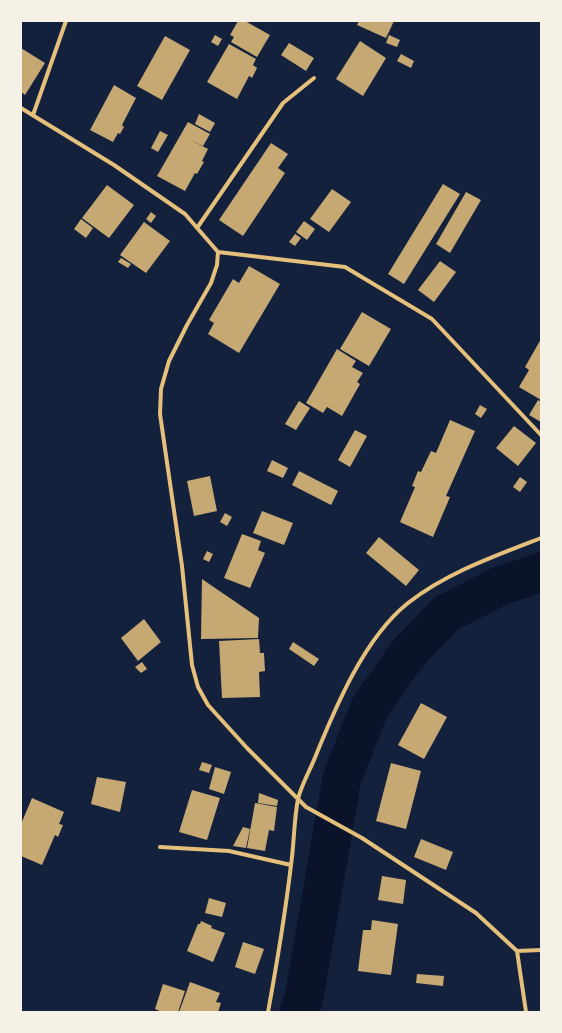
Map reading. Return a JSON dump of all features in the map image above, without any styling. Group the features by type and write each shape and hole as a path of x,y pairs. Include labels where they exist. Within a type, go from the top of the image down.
{"street":[{"path":"33,115 66,21"},
{"path":"197,228 283,103 314,78"},
{"path":"21,108 114,164 185,214 218,252 345,267 432,319 541,434"},
{"path":"218,252 211,283 169,361 161,389 160,402 160,414 182,566 192,665 198,687 208,705 247,748 306,806 362,838 476,913 517,952 526,1012"},
{"path":"268,1012 283,925 298,799 319,748 355,672 382,629 408,604 435,584 472,565 541,538"},
{"path":"160,847 230,851 291,865"},
{"path":"517,952 541,950"}],"building":[{"path":"238,21 245,21 270,35 257,57 231,42 234,37 230,35"},
{"path":"359,21 394,21 386,38 357,25"},
{"path":"215,35 222,39 218,46 211,42"},
{"path":"389,35 400,40 397,47 386,43"},
{"path":"165,36 190,50 162,100 137,86"},
{"path":"360,41 386,58 363,96 336,79"},
{"path":"289,43 314,58 306,71 281,55"},
{"path":"229,44 256,59 253,65 257,68 252,78 249,76 237,99 207,82"},
{"path":"21,48 45,63 25,95 21,92"},
{"path":"401,54 414,61 411,68 397,61"},
{"path":"114,85 136,98 122,125 124,127 120,134 118,133 113,142 90,130"},
{"path":"199,114 215,123 210,132 195,124"},
{"path":"188,122 210,134 203,146 187,138 208,149 202,161 204,162 197,174 195,173 185,191 157,176"},
{"path":"160,131 168,135 158,152 151,148"},
{"path":"271,143 288,154 278,168 285,173 243,236 219,220"},
{"path":"443,184 460,194 404,284 388,274"},
{"path":"107,185 134,205 109,238 82,218"},
{"path":"332,189 351,202 329,232 310,219"},
{"path":"466,192 481,200 450,253 436,244"},
{"path":"151,212 156,216 151,223 146,219"},
{"path":"81,219 93,228 86,238 74,229"},
{"path":"304,221 315,229 307,240 296,232"},
{"path":"144,222 170,241 146,273 120,255"},
{"path":"295,234 301,238 295,246 289,242"},
{"path":"121,258 131,264 128,268 118,262"},
{"path":"440,261 456,272 434,302 418,290"},
{"path":"249,266 280,284 239,353 208,334 214,323 209,320 233,279 239,283"},
{"path":"362,312 391,329 369,366 340,349"},
{"path":"541,339 541,400 519,387 529,370 525,367"},
{"path":"337,349 356,361 352,367 363,373 357,382 360,384 342,416 327,407 323,413 306,403"},
{"path":"538,400 541,402 541,422 529,415"},
{"path":"299,401 310,408 296,430 285,424"},
{"path":"480,405 487,409 481,418 475,414"},
{"path":"450,420 475,431 446,496 450,497 433,537 400,522 415,487 412,486 418,471 421,472 431,451 436,453"},
{"path":"514,426 536,443 518,466 496,448"},
{"path":"355,430 367,436 350,467 338,460"},
{"path":"272,460 288,468 283,478 267,471"},
{"path":"299,471 338,491 331,505 292,485"},
{"path":"210,476 217,511 194,516 187,481"},
{"path":"520,477 527,482 520,492 513,487"},
{"path":"262,511 293,523 284,545 253,533"},
{"path":"225,513 232,517 227,526 220,522"},
{"path":"242,534 261,541 258,550 265,553 250,588 224,578"},
{"path":"379,537 419,570 406,586 366,553"},
{"path":"207,551 213,554 209,562 203,559"},
{"path":"202,579 259,618 258,638 201,639"},
{"path":"144,619 161,642 138,661 121,638"},
{"path":"259,639 260,653 264,653 265,671 259,672 260,697 222,698 219,641"},
{"path":"293,642 319,659 314,666 289,649"},
{"path":"142,662 147,669 141,673 135,667"},
{"path":"421,703 447,717 424,759 398,745"},
{"path":"202,762 212,765 209,773 199,770"},
{"path":"391,763 421,771 406,829 376,821"},
{"path":"215,767 231,772 224,794 209,789"},
{"path":"97,777 126,782 120,812 91,804"},
{"path":"192,790 220,798 207,840 179,832"},
{"path":"259,793 278,800 277,806 258,803"},
{"path":"32,798 64,812 59,824 63,825 58,837 55,835 42,865 21,856 21,824"},
{"path":"255,803 277,807 274,831 269,830 265,851 247,848"},
{"path":"243,827 250,829 246,848 233,846"},
{"path":"421,839 453,852 446,870 414,857"},
{"path":"382,876 406,880 403,904 378,900"},
{"path":"209,898 226,903 222,917 205,913"},
{"path":"372,920 398,924 391,975 358,971 363,930 371,930"},
{"path":"201,921 212,926 211,928 225,933 213,962 187,951 198,924 200,924"},
{"path":"243,942 264,949 255,974 235,967"},
{"path":"417,974 444,976 443,986 416,983"},
{"path":"190,982 220,993 216,1002 221,1003 218,1012 179,1012"},
{"path":"163,984 185,991 178,1012 162,1012 155,1009"}],"waterway":[{"path":"299,1012 304,997 342,778 370,707 408,653 447,613 500,586 541,572"}]}
